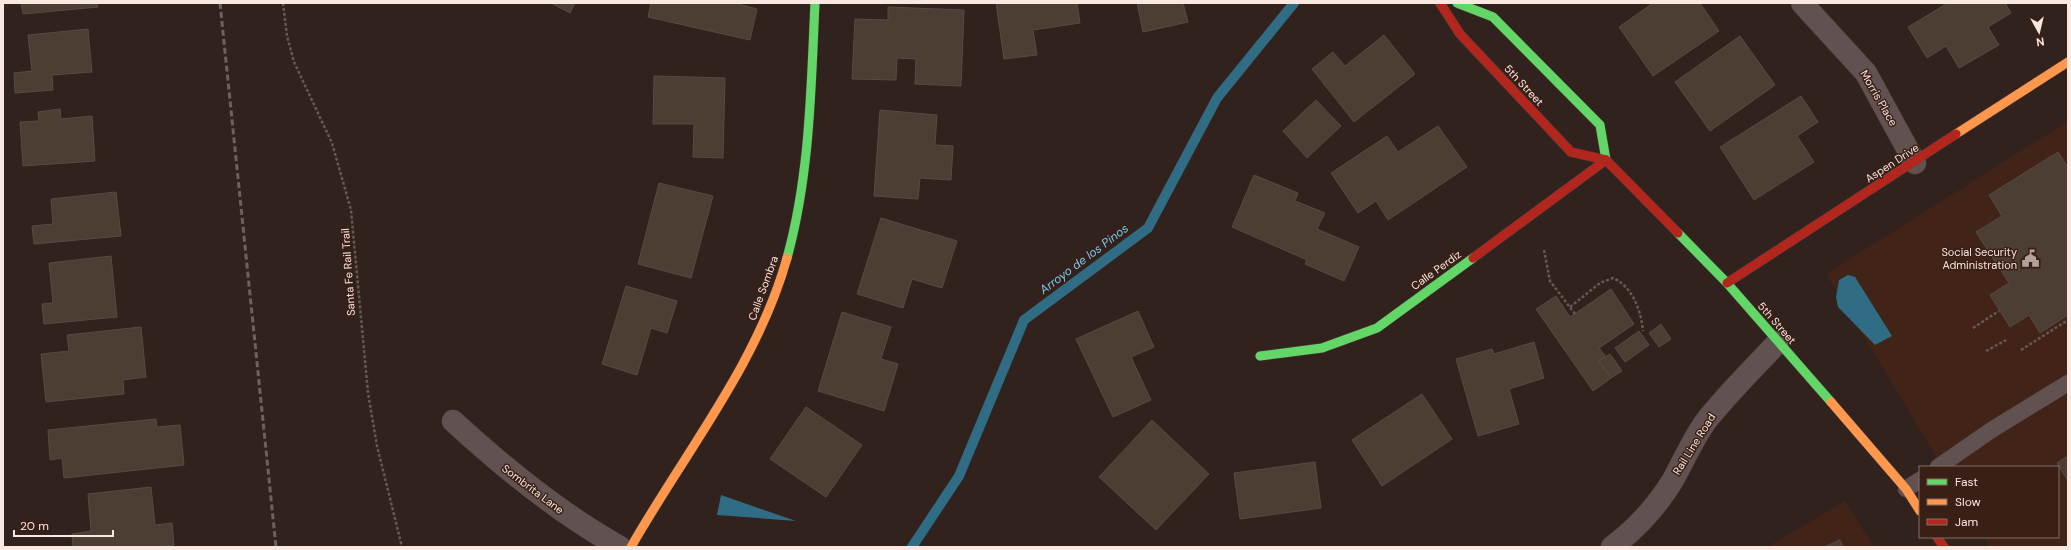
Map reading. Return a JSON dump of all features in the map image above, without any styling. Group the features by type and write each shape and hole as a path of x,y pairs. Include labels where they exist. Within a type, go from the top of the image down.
{"street":[{"name":"Calle Sombra","path":"631,547 715,412 741,366 766,318 784,270 796,221 805,170 815,3"},
{"name":"5th Street","path":"1440,3 1460,34 1571,152 1606,160 1727,283 1906,490 1919,510"},
{"path":"1457,3 1493,17 1600,125 1606,160"},
{"name":"Morris Place","path":"1802,3 1866,73 1915,163"},
{"name":"Aspen Drive","path":"1727,283 1915,163 2068,62"},
{"name":"Calle Perdiz","path":"1260,356 1322,348 1377,328 1606,160"},
{"name":"Rail Line Road","path":"1612,547 1630,533 1656,505 1672,481 1706,422 1726,397 1778,342"},
{"name":"Sombrita Lane","path":"453,421 518,479 574,519 620,547"},
{"path":"1938,538 1944,547"}],"lane":[{"path":"1939,466 1993,429 2068,382"},
{"path":"1906,490 1919,481"}],"path":[{"name":"Santa Fe Rail Trail","path":"283,3 287,36 294,62 332,143 351,210 368,393 377,446 402,547"},
{"path":"1544,250 1550,281 1575,314"},
{"path":"1570,307 1600,283 1613,278 1622,282 1634,298 1641,313 1643,331"},
{"path":"1972,328 2000,311"},
{"path":"2021,350 2068,320"},
{"path":"1986,351 2008,339"}],"shaded area":[{"path":"2068,121 2068,547 1990,547 1985,538 2059,538 2059,466 1941,466 1826,274"},
{"path":"1845,501 1874,547 1767,547"}],"water":[{"path":"1848,275 1855,277 1892,336 1875,345 1838,307 1836,297 1839,280"},
{"path":"721,495 796,521 717,515"}],"building":[{"path":"21,3 97,3 98,7 23,14"},
{"path":"551,3 575,3 570,13"},
{"path":"651,3 735,3 757,9 750,40 648,17"},
{"path":"996,3 1077,3 1080,23 1033,30 1037,55 1004,59"},
{"path":"1137,3 1183,3 1188,22 1143,32"},
{"path":"1653,3 1700,3 1719,31 1653,76 1619,27"},
{"path":"1948,3 2005,3 2011,13 1988,27 1999,45 1959,68 1946,46 1927,58 1908,27"},
{"path":"888,7 964,10 961,86 915,84 916,59 897,58 896,80 852,79 855,19 888,20"},
{"path":"88,29 92,72 52,75 53,90 15,93 14,73 32,71 28,35"},
{"path":"1384,35 1415,74 1354,122 1312,69 1333,52 1345,66"},
{"path":"1740,36 1775,85 1710,131 1675,82"},
{"path":"654,76 725,78 723,158 693,157 694,124 653,124"},
{"path":"1801,96 1818,122 1797,136 1814,162 1754,200 1720,147"},
{"path":"1316,100 1341,126 1307,158 1283,131"},
{"path":"60,109 61,119 92,116 95,161 23,166 20,122 39,121 38,112"},
{"path":"880,110 937,115 935,145 953,146 951,180 920,178 918,199 874,196"},
{"path":"1438,126 1467,167 1388,220 1376,201 1358,213 1331,173 1387,136 1398,152"},
{"name":"Social Security Administration","path":"2058,152 2068,167 2068,315 2040,333 2029,315 2010,327 1990,295 2009,283 1976,232 2002,216 1989,195"},
{"path":"1254,175 1298,193 1295,201 1325,213 1317,229 1359,247 1344,281 1305,264 1307,260 1232,227"},
{"path":"659,183 713,196 691,278 638,264"},
{"path":"116,192 121,236 34,244 32,226 53,224 51,199"},
{"path":"881,218 957,241 942,288 912,279 903,308 857,294"},
{"path":"111,256 117,317 44,324 42,304 53,303 49,263"},
{"path":"626,286 677,301 667,333 651,328 637,375 602,364"},
{"path":"1611,289 1634,324 1599,348 1606,357 1599,361 1611,378 1593,391 1536,309 1556,296 1570,317"},
{"path":"1138,311 1154,347 1131,357 1151,400 1113,417 1076,339"},
{"path":"842,312 891,327 881,359 898,364 884,411 818,391"},
{"path":"1661,324 1671,339 1659,347 1649,333"},
{"path":"141,327 146,377 123,380 124,394 46,402 41,354 69,351 67,335"},
{"path":"1639,331 1649,345 1625,362 1615,348"},
{"path":"1534,342 1544,378 1509,389 1519,424 1478,436 1456,359 1492,349 1494,354"},
{"path":"1610,354 1622,371 1611,378 1599,361"},
{"path":"1422,394 1452,439 1382,486 1352,440"},
{"path":"806,407 862,445 826,497 770,459"},
{"path":"156,419 157,427 180,425 184,465 64,478 62,458 50,460 48,430"},
{"path":"1152,420 1209,474 1156,530 1099,477"},
{"path":"2068,456 2068,481 2059,466 2057,463"},
{"path":"1315,462 1321,508 1240,519 1234,473"},
{"path":"151,487 155,525 172,523 174,545 156,547 73,547 72,534 91,531 88,494"},
{"path":"1840,540 1843,547 1824,547"}],"waterway":[{"name":"Arroyo de los Pinos","path":"912,547 959,476 1024,320 1148,228 1217,98 1294,3"}],"railway":[{"path":"220,3 276,547"}],"traffic: fast":[{"path":"787,258 795,227 805,163 815,3"},
{"path":"1457,3 1493,17 1600,125 1606,160"},
{"path":"1678,233 1727,283 1831,402"},
{"path":"1260,356 1322,348 1377,328 1473,258"}],"traffic: slow":[{"path":"1956,134 2068,62"},
{"path":"631,547 739,371 758,335 774,297 787,258"},
{"path":"1831,402 1906,489 1919,509"}],"traffic: jam":[{"path":"1440,3 1460,34 1571,152 1606,160 1678,233"},
{"path":"1727,283 1956,134"},
{"path":"1473,258 1606,160"},
{"path":"1938,538 1944,547"}],"place":[{"name":"Social Security Administration","path":"2030,258"}]}
